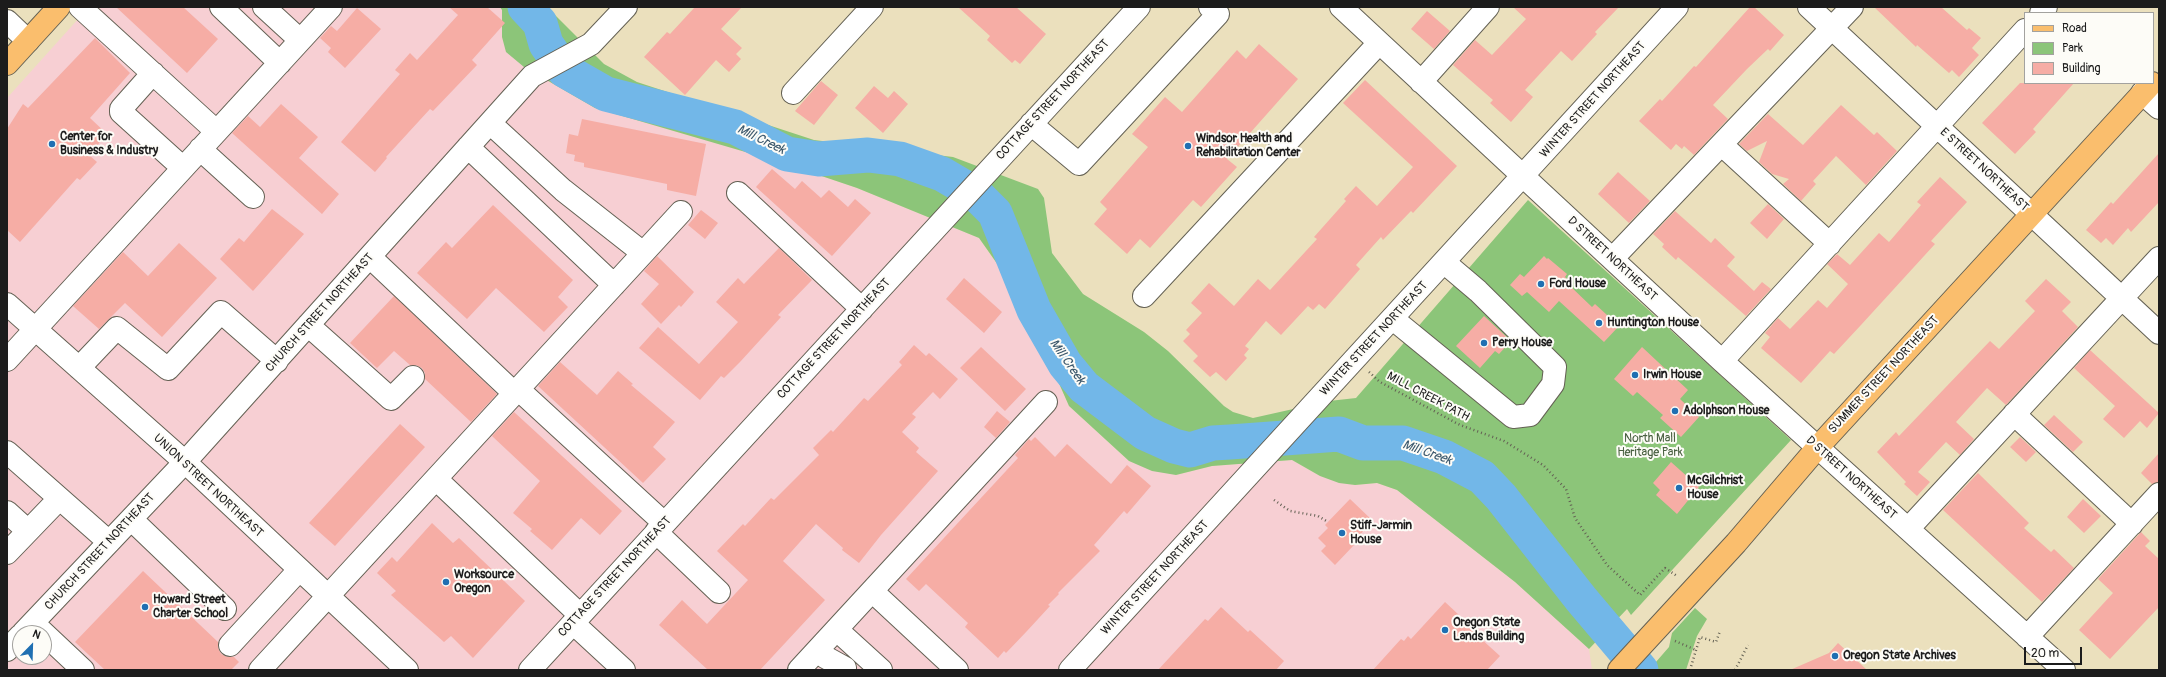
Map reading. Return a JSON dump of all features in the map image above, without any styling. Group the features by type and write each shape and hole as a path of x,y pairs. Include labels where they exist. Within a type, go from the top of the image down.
{"main road":[{"path":"7,64 59,7"},
{"name":"SUMMER STREET NORTHEAST","path":"1619,670 1736,543 1818,447 2149,86"}],"street":[{"path":"80,7 216,131"},
{"path":"221,7 280,63"},
{"path":"264,7 300,40"},
{"name":"CHURCH STREET NORTHEAST","path":"31,625 185,462 532,76 591,44 625,7"},
{"path":"793,93 872,7"},
{"name":"COTTAGE STREET NORTHEAST","path":"530,670 1138,7"},
{"path":"1031,124 1079,164 1218,14 1210,7"},
{"name":"D STREET NORTHEAST","path":"1341,7 1522,178 1613,258 1722,361 2064,670"},
{"path":"1421,82 1488,7"},
{"name":"WINTER STREET NORTHEAST","path":"1070,670 1393,319 1677,7"},
{"name":"E STREET NORTHEAST","path":"1809,7 2159,333"},
{"path":"1613,258 1833,29 1852,7"},
{"path":"7,360 280,63 327,8"},
{"path":"7,21 28,41"},
{"path":"1722,361 1938,127 2024,31"},
{"path":"1144,296 1379,42"},
{"path":"153,73 121,109 121,112 183,168"},
{"path":"2149,86 2159,108"},
{"path":"490,123 563,190 643,253"},
{"path":"1722,145 1830,244"},
{"path":"468,147 614,285"},
{"path":"200,149 253,197"},
{"path":"738,193 862,309"},
{"path":"260,670 681,212"},
{"path":"370,257 516,391 660,528 719,592"},
{"path":"1908,529 2159,258"},
{"path":"1393,319 1513,417 1530,415 1553,384 1556,367 1478,291 1444,263"},
{"name":"UNION STREET NORTHEAST","path":"7,304 185,462 327,597 407,670"},
{"path":"78,368 117,328 168,369 221,312 277,361"},
{"path":"308,325 391,399 412,377"},
{"path":"808,663 872,591 1046,402"},
{"path":"2014,414 2132,524"},
{"path":"7,452 109,542"},
{"path":"436,478 576,619 624,670"},
{"path":"2027,637 2159,494"},
{"path":"7,553 59,499"},
{"path":"7,512 28,531"},
{"path":"131,519 226,609"},
{"path":"230,645 299,570"},
{"path":"872,591 957,670"},
{"path":"837,630 881,670"},
{"path":"52,649 83,670"},
{"path":"808,663 837,669"}],"path":[{"name":"MILL CREEK PATH","path":"1355,360 1380,382 1460,425 1504,441 1543,465 1566,489 1575,518 1607,565 1640,595 1665,568 1694,587"},
{"path":"1274,500 1290,511 1318,516 1328,522"},
{"path":"1690,670 1700,637 1716,642 1720,630"},
{"path":"1675,641 1696,650"},
{"path":"1735,670 1748,645"}],"shaded area":[{"path":"89,7 500,7 502,10 502,37 783,163 857,188 979,238 998,265 1042,345 1069,406 1129,461 1176,475 1212,466 1292,460 1320,476 1355,485 1377,483 1397,490 1515,582 1589,649 1592,670 7,670 7,98"}],"green space":[{"name":"North Mall Heritage Park","path":"500,7 547,7 604,64 637,82 814,140 953,157 1038,189 1044,198 1052,253 1083,294 1144,332 1168,351 1224,406 1233,412 1253,418 1329,401 1356,398 1528,200 1791,440 1631,615 1627,609 1589,649 1515,582 1397,490 1377,483 1355,485 1339,483 1320,476 1292,460 1212,466 1176,475 1152,471 1129,461 1069,406 1042,345 998,265 979,238 857,188 783,163 595,108 524,67 506,52 502,37 502,10"},
{"path":"1695,608 1707,619 1697,636 1686,670 1649,670 1669,647 1672,633"}],"building":[{"path":"116,7 183,7 218,39 187,73"},
{"path":"449,7 487,7 505,23 472,60 477,65 433,111 430,109 386,157 387,158 375,172 341,142 400,74 395,70 410,53 417,60 458,15"},
{"path":"695,7 742,7 721,29 742,48 736,54 741,59 729,72 716,60 685,95 644,57 667,32 670,34"},
{"path":"958,7 1016,7 1046,34 1020,64 1015,60 1012,63 987,40 990,36"},
{"path":"1513,7 1619,7 1595,32 1597,34 1572,61 1561,51 1525,90 1533,97 1511,122 1490,103 1493,100 1453,65 1475,40 1492,55 1526,19"},
{"path":"1750,7 1754,7 1784,35 1770,51 1768,49 1747,69 1713,105 1728,119 1694,155 1684,146 1682,149 1676,144 1671,150 1639,121 1660,99 1662,101 1694,66 1696,67"},
{"path":"1874,7 1941,7 1967,30 1969,28 1981,38 1972,48 1979,55 1959,77 1952,70 1949,73 1917,45 1916,47"},
{"path":"357,8 381,29 345,68 328,52 331,48 320,38 331,26 337,31"},
{"path":"1427,11 1450,31 1434,49 1411,29"},
{"name":"Center for Business & Industry","path":"95,38 130,73 90,118 107,134 89,155 97,162 80,180 77,178 20,242 7,230 7,129 23,104 28,108"},
{"name":"Windsor Health and Rehabilitation Center","path":"1259,44 1298,79 1227,159 1237,167 1201,207 1193,200 1150,248 1140,239 1127,254 1094,224 1107,209 1100,202 1148,147 1132,134 1165,97 1182,112 1237,50 1246,59"},
{"path":"1365,80 1457,166 1413,213 1411,211 1383,240 1381,237 1356,265 1360,269 1325,309 1319,304 1313,310 1308,306 1281,335 1266,321 1245,346 1249,349 1244,355 1247,358 1226,381 1216,372 1210,377 1193,361 1198,356 1183,341 1190,334 1186,330 1202,313 1191,303 1209,283 1234,306 1258,279 1270,290 1317,239 1314,237 1346,201 1344,199 1356,186 1377,206 1413,167 1343,103"},
{"path":"821,81 838,95 814,125 795,111"},
{"path":"2020,83 2073,84 2033,129 2036,132 2015,154 1982,123"},
{"path":"874,86 888,98 894,91 908,104 883,133 855,108"},
{"path":"281,104 318,137 299,158 339,194 322,214 232,133 248,116 260,127"},
{"path":"1841,105 1874,135 1877,132 1897,151 1866,185 1836,156 1813,181 1816,184 1801,201 1783,184 1789,179 1772,174 1759,162 1767,141 1747,151 1739,144 1768,114 1803,145"},
{"path":"582,119 706,144 696,196 667,190 667,184 584,167 584,163 574,161 575,155 566,153 569,134 578,136"},
{"path":"2159,153 2159,202 2131,232 2128,228 2113,245 2106,238 2101,243 2086,230 2111,202 2113,204"},
{"path":"772,169 795,189 802,181 821,198 829,190 848,207 855,199 871,213 832,256 756,187"},
{"path":"1618,172 1650,201 1629,223 1598,194"},
{"path":"1940,177 1967,202 1931,241 1935,244 1861,325 1834,354 1830,351 1801,383 1761,348 1770,337 1765,333 1778,318 1790,329 1818,300 1827,308 1848,284 1827,264 1837,254 1850,265 1879,233 1889,242 1921,205 1917,202"},
{"path":"1768,204 1784,219 1767,239 1750,223"},
{"path":"493,205 573,280 558,297 568,307 544,332 496,288 467,319 417,273 446,242 452,248"},
{"path":"272,209 304,234 253,291 220,259 239,238 244,242"},
{"path":"701,210 718,223 705,239 688,225"},
{"path":"1675,211 1711,243 1715,238 1735,257 1727,266 1754,291 1762,282 1771,289 1746,316 1678,257 1676,260 1662,247 1664,244 1653,234"},
{"path":"179,243 217,278 162,337 125,303 99,329 73,306 123,252 148,276"},
{"path":"779,248 812,280 778,315 781,317 740,362 724,378 721,376 700,400 639,348 658,327 699,364 738,322 716,302 738,278 744,284"},
{"path":"657,256 694,292 681,307 679,305 661,324 641,304 659,284 644,271"},
{"path":"1544,256 1567,274 1565,277 1571,283 1569,285 1592,307 1595,304 1619,326 1604,342 1559,301 1549,312 1527,292 1522,296 1510,285 1520,274 1524,277"},
{"path":"964,278 1002,312 984,333 946,299"},
{"path":"2046,279 2071,302 2062,311 2078,327 2006,405 1987,388 1956,422 1974,439 1960,455 1946,442 1918,472 1930,482 1917,496 1904,484 1906,482 1877,452 1896,432 1899,436 1990,341 1999,349 2035,311 2025,301"},
{"path":"394,296 497,394 471,422 425,379 425,373 422,368 416,365 410,365 394,351 377,368 350,343"},
{"name":"Perry House","path":"1484,316 1511,341 1499,354 1495,351 1480,368 1456,346"},
{"path":"914,345 926,356 929,353 958,379 940,399 933,392 912,414 916,417 902,432 919,448 916,452 938,471 881,535 859,563 842,550 843,548 816,524 783,561 825,600 760,670 708,670 659,625 682,600 707,624 748,580 717,551 743,524 745,526 771,498 774,500 819,455 813,448 831,430 833,432 864,398 868,401 902,365 899,362"},
{"path":"981,347 1026,389 1005,411 960,368"},
{"path":"1642,347 1688,390 1680,399 1699,417 1681,437 1660,418 1663,415 1637,392 1633,396 1614,379"},
{"path":"2090,350 2159,413 2147,428 2140,421 2124,438 2103,419 2115,406 2074,368"},
{"path":"560,362 597,395 618,371 633,384 631,385 675,422 653,447 666,459 643,483 538,386"},
{"path":"997,411 1010,422 996,438 984,427"},
{"path":"514,412 622,511 600,535 581,518 552,550 530,531 532,529 513,513 540,481 492,436"},
{"path":"2054,415 2083,442 2073,452 2044,425"},
{"path":"400,424 425,447 335,546 309,523"},
{"path":"1035,437 1055,457 1067,444 1111,484 1127,465 1151,486 1127,514 1124,511 1094,545 1100,551 1058,593 1059,594 1048,605 1050,606 1027,631 1006,653 1004,651 998,658 965,627 968,623 926,584 919,591 906,579 1018,458 1015,455 1029,439 1031,441"},
{"path":"2020,437 2036,452 2026,462 2010,447"},
{"path":"2159,453 2159,482 2152,484 2141,473"},
{"name":"McGilchrist House","path":"1671,462 1699,487 1677,514 1656,495 1660,490 1653,483"},
{"path":"1978,473 2029,523 2024,528 2051,552 2054,549 2074,568 2042,602 1943,510"},
{"name":"Stiff-Jarmin House","path":"1350,499 1373,521 1352,543 1354,545 1335,565 1321,551 1326,546 1318,538 1328,528 1325,525"},
{"path":"2083,499 2101,516 2084,533 2067,517"},
{"name":"Worksource Oregon","path":"432,523 453,543 459,538 525,601 473,658 451,636 444,642 391,595 396,591 377,573 392,557 397,562"},
{"path":"2141,532 2150,541 2145,546 2159,559 2159,607 2110,659 2079,630 2113,593 2098,579"},
{"name":"Howard Street Charter School","path":"143,571 218,642 218,648 221,654 227,657 234,657 239,662 231,670 105,670 75,642"},
{"name":"Oregon State Lands Building","path":"1445,602 1459,615 1457,617 1500,656 1487,670 1373,670 1401,639 1404,641 1408,636 1411,639"},
{"path":"1221,607 1248,632 1250,630 1284,661 1276,670 1158,670 1205,619 1208,621"},
{"name":"Oregon State Archives","path":"1838,643 1867,670 1790,670 1829,653"}],"waterway":[{"name":"Mill Creek","path":"525,7 540,23 546,44 564,70 606,94 735,127 787,154 819,159 868,155 900,159 942,174 976,194 995,213 1034,310 1065,364 1084,387 1145,433 1174,446 1190,450 1213,443 1339,434 1363,443 1403,443 1444,457 1482,477 1501,497 1581,599 1641,670"}],"place":[{"name":"Center for Business & Industry","path":"52,144"},
{"name":"Windsor Health and Rehabilitation Center","path":"1188,146"},
{"name":"Ford House","path":"1541,284"},
{"name":"Huntington House","path":"1599,323"},
{"name":"Perry House","path":"1484,343"},
{"name":"Irwin House","path":"1635,375"},
{"name":"Adolphson House","path":"1675,411"},
{"name":"McGilchrist House","path":"1679,488"},
{"name":"Stiff-Jarmin House","path":"1342,533"},
{"name":"Worksource Oregon","path":"446,582"},
{"name":"Howard Street Charter School","path":"145,607"},
{"name":"Oregon State Lands Building","path":"1445,630"},
{"name":"Oregon State Archives","path":"1835,656"}]}
